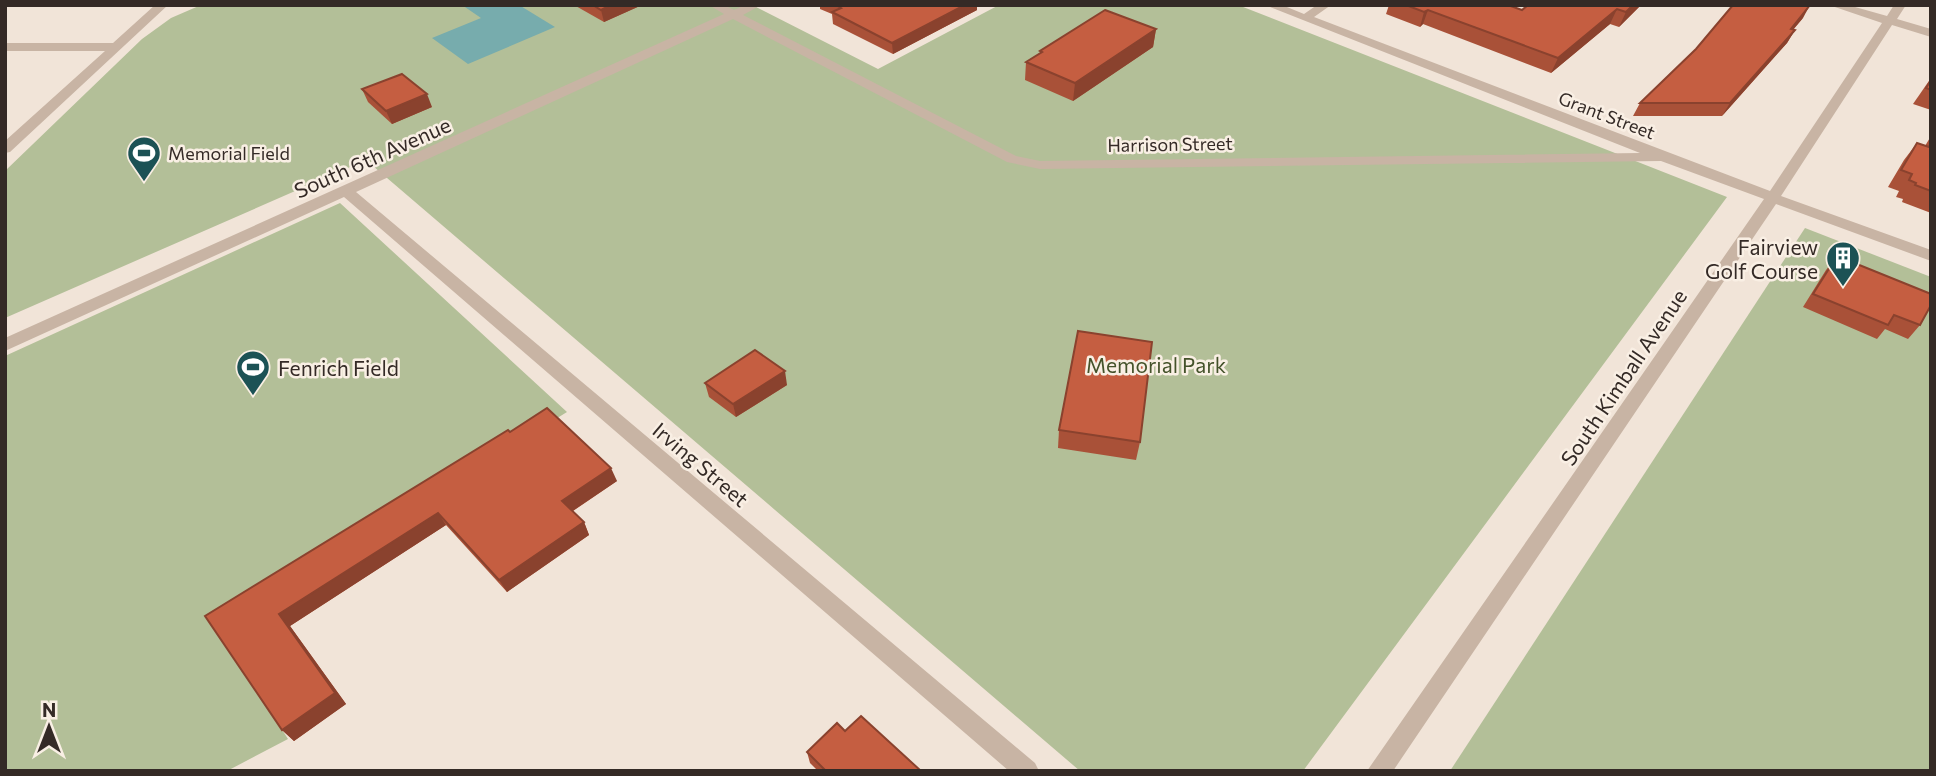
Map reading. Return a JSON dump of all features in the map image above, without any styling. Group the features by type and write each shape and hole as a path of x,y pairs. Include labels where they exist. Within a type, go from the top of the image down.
{"street":[{"name":"Harrison Street","path":"715,5 1012,159 1040,165 1663,157"},
{"name":"South 6th Avenue","path":"5,345 755,5"},
{"name":"Grant Street","path":"1271,5 1663,157 1931,256"},
{"path":"1305,18 1325,5"},
{"path":"1835,5 1931,33"},
{"name":"South Kimball Avenue","path":"1379,771 1774,196 1900,5"},
{"path":"5,149 164,6"},
{"path":"5,47 117,47"},
{"name":"Irving Street","path":"346,191 1027,771"}],"green space":[{"name":"Memorial Park","path":"201,5 752,5 878,69 999,5 1238,5 1727,197 1303,771 1080,771 366,160 5,318 5,171 142,39 171,18"},
{"path":"340,203 567,412 217,628 288,739 227,771 5,771 5,356"},
{"path":"1805,228 1931,277 1931,771 1450,771"}],"water":[{"path":"462,5 519,5 555,27 468,64 432,38 481,18"}],"building":[{"path":"593,5 611,5 601,10"},
{"path":"836,5 965,5 892,43 832,12 841,8"},
{"path":"1406,5 1508,5 1522,10 1528,5 1633,5 1626,12 1617,9 1558,58 1428,10 1424,12"},
{"path":"1733,5 1810,5 1791,29 1795,30 1730,103 1640,103 1696,49"},
{"path":"1105,10 1156,29 1075,83 1026,62 1042,52 1040,51"},
{"path":"402,74 427,94 386,111 362,89"},
{"path":"1917,143 1929,147 1931,143 1931,191 1915,185 1916,183 1909,180 1912,174 1901,170"},
{"path":"1837,256 1931,294 1931,305 1920,325 1894,315 1888,325 1813,294"},
{"path":"1078,331 1152,342 1140,442 1059,430"},
{"path":"755,350 785,371 733,404 705,383"},
{"path":"547,408 611,468 562,501 584,522 499,580 438,513 279,614 335,693 282,730 205,616"},
{"path":"861,716 921,771 826,771 807,752 837,723 845,731"}],"place":[{"name":"Memorial Field","path":"144,183"},
{"name":"Fairview Golf Course","path":"1843,288"},
{"name":"Fenrich Field","path":"253,397"}]}
